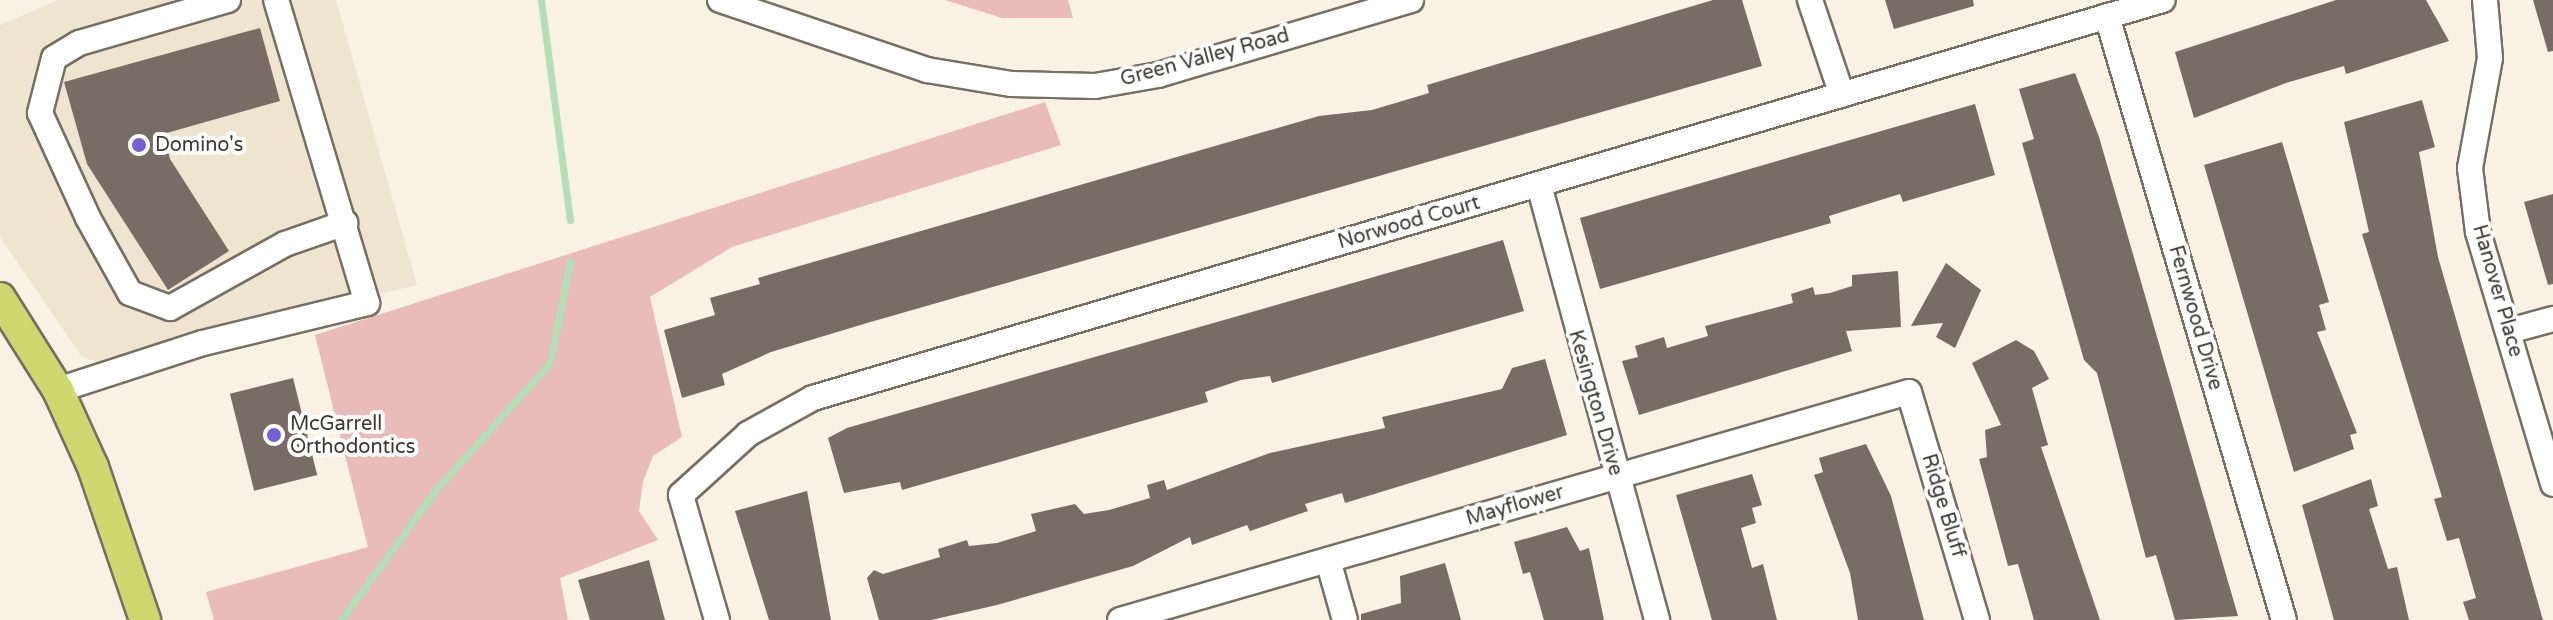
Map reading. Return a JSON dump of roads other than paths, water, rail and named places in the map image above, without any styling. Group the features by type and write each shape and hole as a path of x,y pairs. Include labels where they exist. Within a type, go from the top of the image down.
{"main road":[{"path":"0,298 58,390 145,620"}],"street":[{"path":"228,0 79,43 54,58 40,113 88,218 130,293 170,308 285,244 345,223"},
{"path":"58,390 203,343 367,303 276,0"},
{"name":"Green Valley Road","path":"720,0 927,70 1012,84 1095,86 1158,75 1411,0"},
{"path":"1810,0 1842,95"},
{"name":"Norwood Court","path":"717,620 681,495 748,434 813,398 2163,0"},
{"name":"Hanover Place","path":"2485,0 2490,58 2470,168 2478,232 2553,484"},
{"name":"Fernwood Drive","path":"2107,16 2284,620"},
{"name":"Kesington Drive","path":"1539,185 1615,477 1657,620"},
{"path":"2509,331 2553,319"},
{"name":"Mayflower","path":"1120,620 1909,392"},
{"name":"Ridge Bluff","path":"1909,392 1977,620"},
{"path":"1328,560 1345,620"}],"waterway":[{"path":"541,0 570,220"},
{"path":"341,620 438,487 550,363 570,261"}],"place":[{"name":"Domino's","path":"139,145"},
{"name":"McGarrell Orthodontics","path":"274,435"}]}
